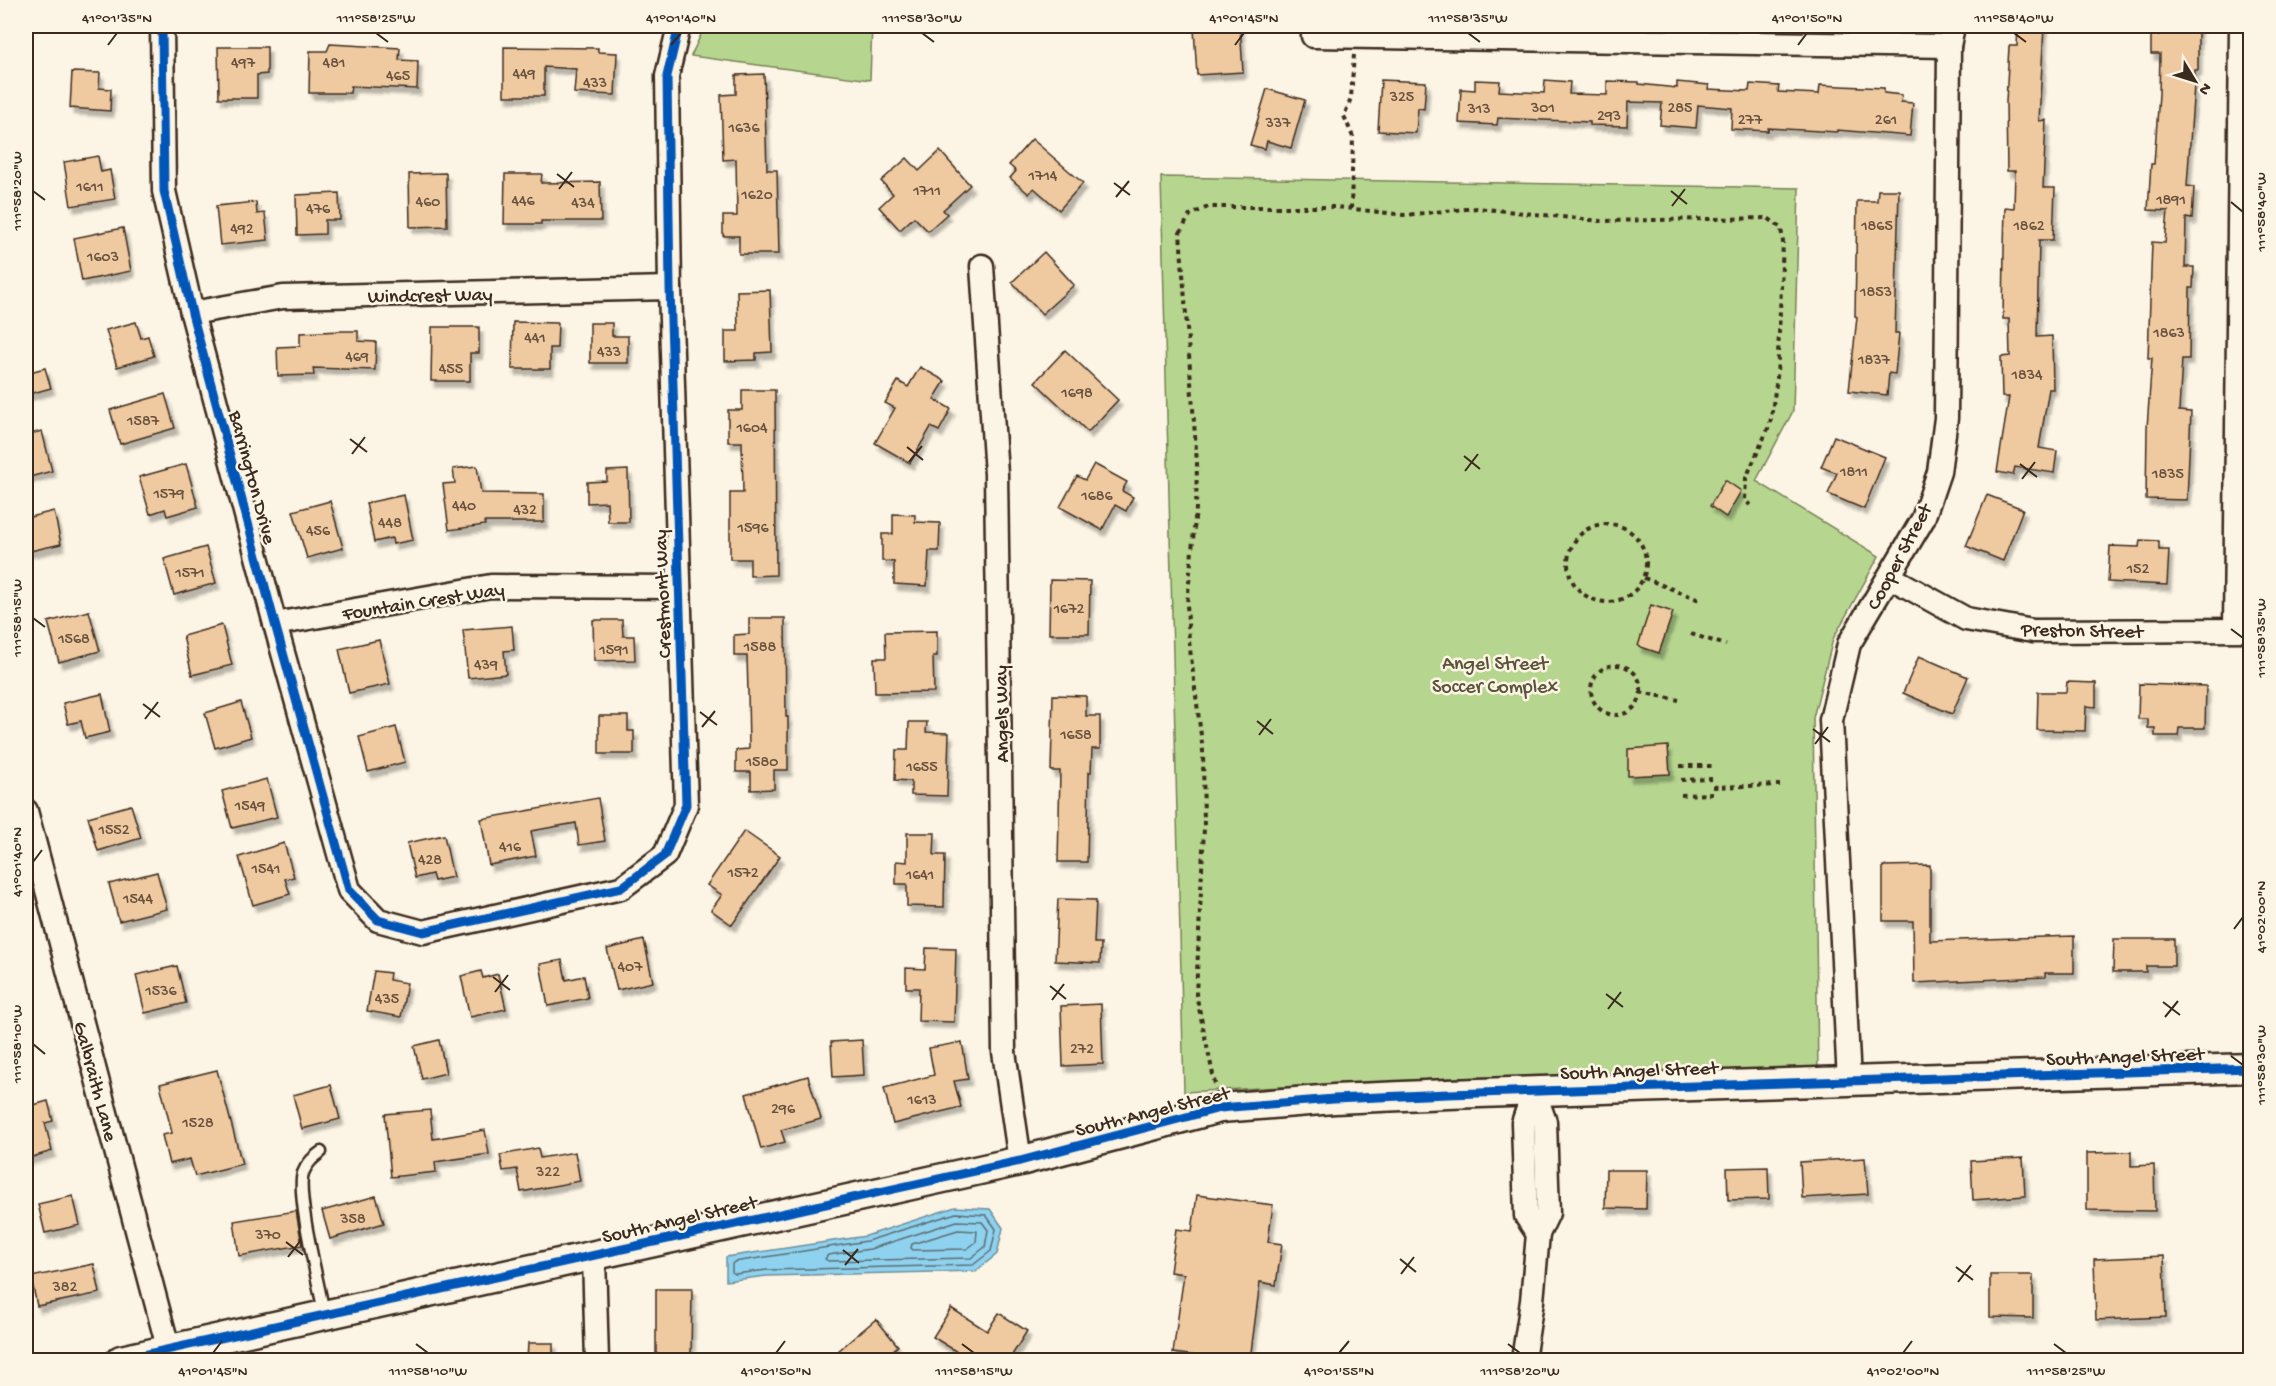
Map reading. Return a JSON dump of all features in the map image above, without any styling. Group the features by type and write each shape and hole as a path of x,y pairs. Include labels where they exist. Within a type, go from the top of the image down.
{"street":[{"name":"Barrington Drive","path":"162,26 164,191 192,313 349,890 378,920"},
{"name":"Crestmont Way","path":"378,920 423,932 621,888 665,855 686,805 670,288 667,76 679,26"},
{"path":"1313,26 1313,36 1951,36"},
{"path":"2241,26 2242,630"},
{"name":"Cooper Street","path":"1849,1082 1831,720 1850,644 1923,519 1939,472 1946,418 1951,36"},
{"name":"Angels Way","path":"981,266 996,474 1004,1052 1020,1161"},
{"name":"Windcrest Way","path":"192,313 283,297 670,288"},
{"name":"Preston Street","path":"1890,577 1966,619 2033,631 2242,630"},
{"name":"Fountain Crest Way","path":"275,624 491,586 679,587"},
{"name":"Galbraith Lane","path":"26,811 34,878 169,1356"},
{"name":"South Angel Street","path":"122,1360 169,1356 325,1316 1020,1161 1220,1108 1334,1099 1534,1091 2250,1068"},
{"path":"1523,1360 1532,1301 1538,1234 1548,1213 1545,1122 1534,1091"},
{"path":"594,1256 597,1360"}],"lane":[{"path":"321,1152 310,1159 303,1174 301,1195 325,1316"}],"path":[{"path":"1351,209 1353,137 1344,116 1351,98 1354,51"},
{"path":"1215,1084 1196,993 1204,828 1203,751 1189,641 1187,604 1196,508 1197,463 1180,233 1190,215 1208,207 1337,207 1404,215 1477,208 1601,221 1768,218 1781,228 1783,242 1777,378 1770,424 1746,478 1745,500 1750,505"},
{"path":"1605,524 1623,527 1634,534 1642,545 1646,558 1644,578 1637,589 1626,598 1613,602 1592,600 1581,592 1573,581 1569,568 1572,546 1580,535 1591,527 1605,524"},
{"path":"1644,578 1702,601"},
{"path":"1692,634 1726,645"},
{"path":"1616,665 1625,666 1638,677 1640,692 1633,708 1626,712 1613,714 1598,707 1591,691 1595,676 1601,670 1616,665"},
{"path":"1640,692 1679,700"},
{"path":"1680,766 1712,766"},
{"path":"1681,780 1712,779"},
{"path":"1713,787 1780,785"},
{"path":"1681,795 1713,794"}],"green space":[{"path":"705,26 872,26 870,80 691,56"},
{"name":"Angel Street Soccer Complex","path":"1161,177 1799,188 1793,411 1756,481 1879,556 1833,639 1813,718 1818,1071 1456,1078 1184,1092"}],"water":[{"path":"955,1207 990,1209 1003,1228 997,1254 976,1271 767,1276 726,1281 726,1257 866,1236"}],"building":[{"path":"1240,26 1243,72 1197,75 1194,29"},
{"path":"2018,26 2044,26 2039,121 2046,120 2043,188 2055,188 2053,240 2039,240 2037,337 2052,336 2053,389 2049,389 2039,448 2057,451 2054,473 2015,467 2013,475 1997,472 2009,397 2002,397 2001,357 2010,356 2009,319 2003,319 2005,207 2014,208 2015,171 2007,171 2006,102 2009,46 2017,46"},
{"path":"2159,26 2198,26 2198,70 2195,70 2187,186 2194,187 2192,219 2186,218 2185,267 2194,267 2193,288 2190,288 2189,359 2182,359 2179,411 2191,412 2187,500 2146,499 2147,428 2152,358 2148,358 2152,242 2165,243 2168,211 2148,210 2151,164 2154,164 2160,54 2151,54 2151,35 2159,35"},
{"path":"330,44 400,48 399,60 418,61 417,89 351,86 350,93 309,93 310,51 327,51"},
{"path":"218,47 267,47 267,74 257,75 257,98 219,98"},
{"path":"504,47 598,48 598,52 617,53 615,95 574,93 576,69 544,67 544,96 504,96"},
{"path":"72,72 100,73 99,88 111,89 110,111 70,108"},
{"path":"764,74 767,170 777,170 779,254 739,254 739,236 723,236 723,216 737,216 736,159 723,160 721,95 736,94 736,75"},
{"path":"1381,80 1426,82 1424,109 1418,108 1416,133 1378,131"},
{"path":"1475,80 1500,81 1499,91 1544,93 1545,80 1570,82 1569,94 1607,95 1607,81 1639,82 1639,84 1677,88 1677,82 1709,85 1708,89 1749,91 1750,84 1779,86 1778,92 1819,94 1820,85 1884,88 1884,93 1902,95 1901,102 1913,103 1910,136 1837,130 1837,132 1768,128 1768,131 1731,129 1732,108 1698,105 1696,128 1660,125 1662,103 1628,102 1627,126 1498,118 1497,125 1459,123 1461,89 1475,90"},
{"path":"1267,89 1305,100 1291,148 1267,141 1265,149 1250,145"},
{"path":"1032,139 1083,183 1059,210 1034,188 1029,194 1010,178 1016,171 1009,165"},
{"path":"940,151 970,185 943,210 947,214 928,231 914,217 900,230 879,207 893,194 881,181 907,158 919,171"},
{"path":"98,156 101,172 110,170 115,199 71,206 64,162"},
{"path":"446,173 447,226 410,227 409,174"},
{"path":"505,174 542,174 541,183 600,182 601,221 541,221 541,224 504,224"},
{"path":"1878,190 1899,190 1895,333 1899,333 1895,374 1889,373 1887,395 1849,391 1857,317 1855,316 1857,201 1877,201"},
{"path":"339,193 340,220 325,220 325,234 297,235 296,195"},
{"path":"256,202 257,214 265,213 268,240 220,245 216,206"},
{"path":"123,228 131,271 82,281 74,238"},
{"path":"1044,252 1074,285 1042,314 1012,282"},
{"path":"770,290 772,352 756,353 756,360 725,361 725,331 738,331 737,291"},
{"path":"136,322 141,338 148,336 154,356 117,367 106,330"},
{"path":"513,322 558,323 557,348 550,348 550,369 512,369"},
{"path":"590,323 612,323 612,336 628,336 628,363 590,363"},
{"path":"432,327 479,327 479,353 470,353 470,381 431,381"},
{"path":"358,331 358,341 376,342 375,370 313,368 314,375 278,376 277,347 300,346 300,333"},
{"path":"1065,350 1118,400 1088,432 1035,382"},
{"path":"920,367 945,381 934,399 951,409 939,431 931,427 910,463 875,443 895,408 885,403 898,381 908,387"},
{"path":"45,368 51,388 26,395 26,373"},
{"path":"742,390 775,390 776,575 750,576 750,559 730,559 730,493 743,493 742,442 728,442 728,410 742,410"},
{"path":"165,394 175,428 120,444 110,410"},
{"path":"42,431 52,471 26,478 26,435"},
{"path":"1834,436 1885,457 1864,509 1828,494 1837,473 1821,467"},
{"path":"186,464 198,507 167,516 165,509 150,514 139,477"},
{"path":"1094,464 1127,482 1122,491 1133,497 1126,511 1115,505 1102,530 1060,507 1077,476 1085,480"},
{"path":"477,466 481,493 544,494 544,522 484,522 485,525 449,530 443,484 455,483 453,469"},
{"path":"628,470 629,522 608,522 607,502 587,503 587,482 607,481 607,471"},
{"path":"1725,480 1741,491 1726,517 1710,506"},
{"path":"404,495 413,540 393,544 392,538 374,542 366,503"},
{"path":"1987,495 2023,509 2003,561 1966,546"},
{"path":"330,501 343,548 307,558 293,511"},
{"path":"54,511 61,544 26,552 26,518"},
{"path":"893,514 915,515 915,522 940,523 939,551 929,551 927,586 894,584 894,562 882,561 882,534 893,534"},
{"path":"2140,540 2159,541 2159,550 2169,550 2167,585 2108,582 2110,546 2139,547"},
{"path":"206,547 216,583 174,595 164,559"},
{"path":"1050,580 1090,581 1089,634 1049,634"},
{"path":"1651,605 1673,612 1659,653 1638,646"},
{"path":"89,611 100,651 59,662 48,622"},
{"path":"749,618 785,618 788,770 774,770 774,789 751,790 751,772 736,772 736,750 749,749 747,656 734,656 734,635 749,634"},
{"path":"593,620 622,620 623,636 634,636 635,660 594,661"},
{"path":"222,625 232,665 192,675 183,636"},
{"path":"512,626 514,650 504,651 506,674 468,678 463,630"},
{"path":"937,631 937,656 933,656 934,692 875,693 874,658 886,658 885,632"},
{"path":"379,640 390,684 349,693 339,649"},
{"path":"1919,656 1968,677 1952,714 1903,693"},
{"path":"2067,682 2096,683 2096,707 2086,706 2085,731 2037,730 2038,692 2066,692"},
{"path":"2139,684 2206,686 2205,728 2179,728 2178,736 2155,736 2155,728 2148,728 2148,719 2138,719"},
{"path":"102,694 110,732 85,738 81,721 68,724 63,703"},
{"path":"1053,695 1086,696 1086,716 1100,716 1100,749 1092,749 1091,772 1089,772 1087,862 1058,862 1060,771 1051,771"},
{"path":"241,702 251,737 215,748 205,713"},
{"path":"599,716 628,716 628,731 634,731 634,754 599,754"},
{"path":"909,722 927,722 926,732 949,733 947,796 911,795 911,781 895,780 896,750 908,750"},
{"path":"396,727 405,762 368,772 359,737"},
{"path":"1668,746 1670,774 1628,776 1628,749"},
{"path":"267,779 277,817 232,828 222,791"},
{"path":"598,798 605,841 579,845 576,823 531,831 536,856 489,865 481,819"},
{"path":"131,805 141,838 98,851 88,817"},
{"path":"744,831 780,856 732,925 711,910 722,895 707,885"},
{"path":"907,833 935,833 934,855 945,855 944,907 907,906 907,884 896,884 896,861 907,862"},
{"path":"444,835 453,877 434,881 432,874 415,878 407,843"},
{"path":"284,843 294,877 285,879 290,894 253,905 239,857"},
{"path":"1930,865 1930,941 2074,936 2074,973 2045,973 2045,977 1914,983 1913,921 1883,921 1883,866"},
{"path":"157,872 167,909 119,921 109,884"},
{"path":"1058,899 1096,900 1094,943 1101,943 1100,963 1055,961"},
{"path":"2114,939 2174,939 2174,966 2146,966 2146,972 2113,972"},
{"path":"644,940 653,982 617,990 607,949"},
{"path":"926,948 956,949 954,1022 918,1021 919,988 906,988 906,968 925,969"},
{"path":"562,960 566,980 584,976 588,998 548,1006 540,964"},
{"path":"177,966 186,1003 145,1013 136,975"},
{"path":"374,971 390,973 389,980 407,983 401,1017 367,1011"},
{"path":"481,971 483,978 498,974 506,1009 470,1017 461,976"},
{"path":"1101,1004 1103,1064 1063,1066 1061,1006"},
{"path":"439,1040 446,1073 422,1079 414,1046"},
{"path":"862,1040 864,1075 833,1077 831,1042"},
{"path":"962,1042 968,1079 954,1081 961,1107 893,1124 884,1088 934,1075 929,1048"},
{"path":"217,1070 242,1164 195,1176 190,1159 169,1164 162,1135 172,1133 160,1084"},
{"path":"808,1076 821,1119 781,1130 785,1142 761,1149 746,1094"},
{"path":"331,1085 340,1119 302,1129 293,1095"},
{"path":"48,1101 53,1121 45,1123 52,1151 26,1159 26,1107"},
{"path":"430,1110 433,1139 485,1130 489,1154 435,1162 436,1172 391,1177 385,1114"},
{"path":"538,1148 540,1158 575,1152 580,1181 521,1192 517,1169 503,1171 500,1155"},
{"path":"2131,1152 2131,1166 2154,1165 2155,1211 2087,1210 2087,1153"},
{"path":"1865,1158 1868,1194 1802,1198 1800,1162"},
{"path":"2023,1158 2025,1196 1973,1200 1971,1161"},
{"path":"1768,1167 1769,1199 1728,1200 1727,1168"},
{"path":"1606,1170 1647,1170 1646,1209 1605,1208"},
{"path":"1197,1195 1273,1205 1268,1242 1282,1244 1276,1285 1260,1282 1250,1360 1229,1360 1173,1353 1184,1274 1170,1272 1176,1229 1192,1231"},
{"path":"73,1196 80,1225 45,1233 38,1204"},
{"path":"376,1196 384,1223 330,1239 322,1211"},
{"path":"296,1211 302,1245 239,1256 234,1221"},
{"path":"2164,1256 2166,1317 2096,1320 2094,1259"},
{"path":"94,1264 100,1293 37,1306 31,1277"},
{"path":"1990,1275 2033,1275 2033,1318 1990,1317"},
{"path":"656,1289 692,1289 691,1354 656,1354"},
{"path":"951,1308 987,1331 999,1313 1027,1331 1009,1360 970,1360 933,1337"},
{"path":"876,1319 898,1346 881,1360 846,1360 838,1351"},
{"path":"528,1343 553,1343 553,1360 527,1360"}],"cycle path":[{"path":"162,26 164,191 192,313 349,890 378,920 423,932 621,888 665,855 686,805 670,288 667,76 679,26"},
{"path":"121,1360 1020,1161 1220,1108 1334,1099 1448,1094 2250,1068"}]}
